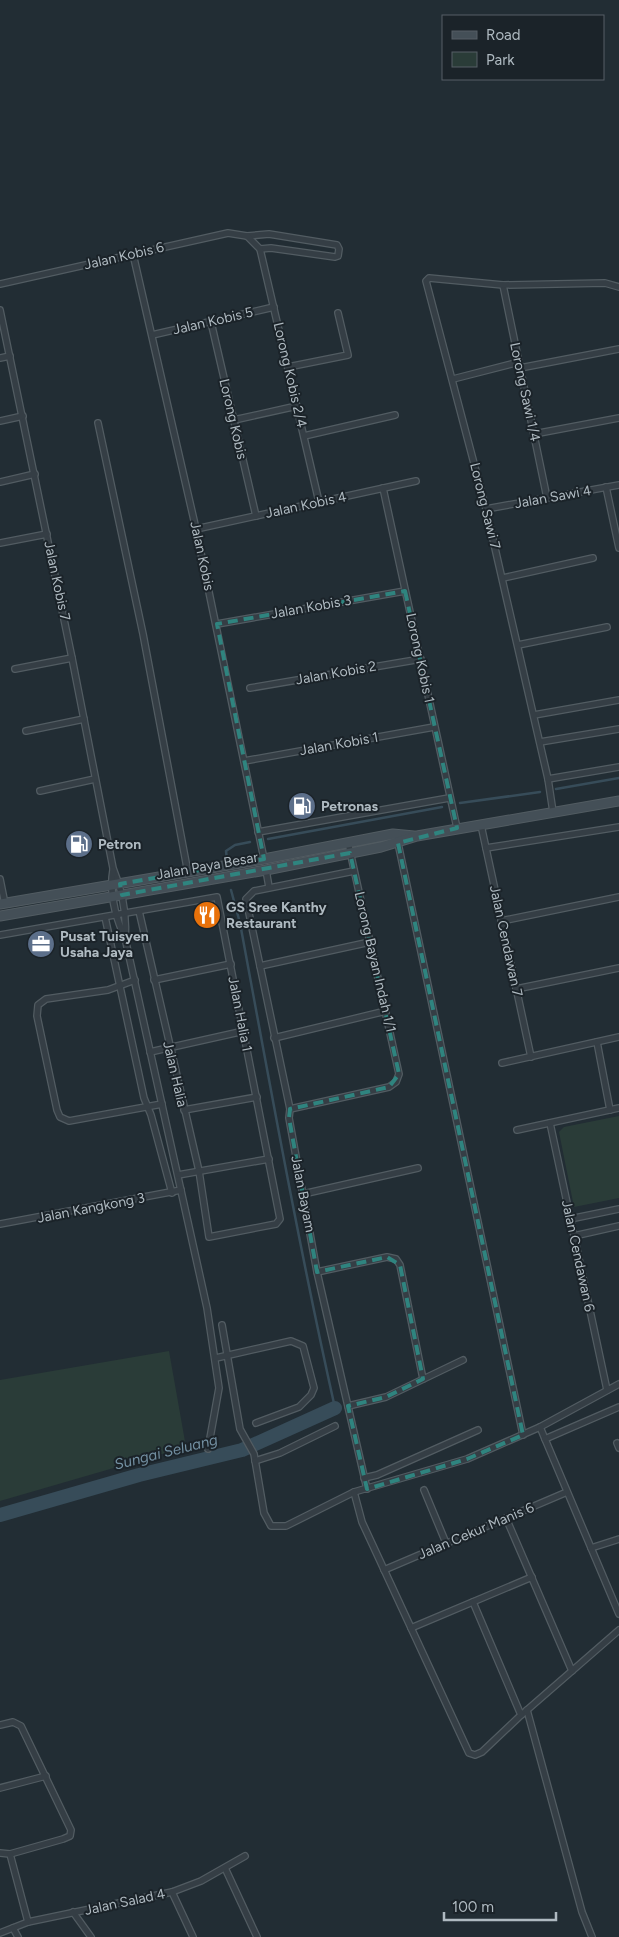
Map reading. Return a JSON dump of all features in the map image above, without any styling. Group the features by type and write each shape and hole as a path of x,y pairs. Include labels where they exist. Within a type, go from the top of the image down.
{"street":[{"name":"Jalan Kobis 6","path":"0,284 228,233 247,236 269,234 337,245 339,249 338,256 335,257 270,248 260,249"},
{"path":"247,236 260,249"},
{"name":"Lorong Kobis 2/4","path":"260,249 319,502"},
{"name":"Jalan Kobis","path":"133,254 217,624 264,859"},
{"name":"Lorong Sawi 7","path":"503,285 429,278 426,280 454,379 503,578 548,779 553,812"},
{"path":"503,285 605,283 619,287"},
{"name":"Lorong Sawi 1/4","path":"503,285 547,498"},
{"name":"Jalan Kobis 5","path":"152,335 274,308"},
{"name":"Jalan Kobis 7","path":"0,310 35,474 112,865"},
{"path":"288,367 348,355 338,313"},
{"name":"Lorong Kobis","path":"211,322 256,516"},
{"path":"454,379 520,365 619,349"},
{"path":"0,358 10,356"},
{"path":"234,420 297,406"},
{"path":"304,436 395,415"},
{"path":"0,421 23,416"},
{"path":"534,434 619,418"},
{"path":"98,423 142,634 188,873"},
{"path":"0,482 35,474"},
{"name":"Jalan Kobis 4","path":"196,529 416,481"},
{"name":"Jalan Sawi 4","path":"486,509 619,485"},
{"path":"606,487 619,548"},
{"name":"Lorong Kobis 1","path":"383,488 457,828"},
{"path":"0,543 47,534"},
{"path":"503,578 593,558"},
{"name":"Jalan Kobis 3","path":"217,624 405,590"},
{"path":"518,645 607,627"},
{"path":"15,669 72,658"},
{"name":"Jalan Kobis 2","path":"250,688 421,659"},
{"path":"534,715 619,700"},
{"path":"26,731 84,719"},
{"name":"Jalan Kobis 1","path":"244,762 434,727"},
{"path":"540,742 619,729"},
{"path":"548,779 619,767"},
{"path":"40,791 95,779"},
{"path":"258,832 449,798"},
{"name":"Jalan Paya Besar","path":"0,916 266,870 398,843 417,836 457,828 619,801"},
{"name":"Jalan Cendawan 7","path":"481,824 531,1057"},
{"path":"486,848 619,826"},
{"name":"Jalan Paya Besar","path":"2,904 188,873 393,834 417,836"},
{"name":"Lorong Bayan Indah 1/1","path":"290,1109 389,1087 396,1082 399,1074 348,842"},
{"path":"398,843 523,1435"},
{"path":"112,865 117,896 116,915 125,938 135,980 216,1358 219,1388 208,1449"},
{"path":"112,865 117,896 125,914 125,938"},
{"path":"266,870 269,887 354,871"},
{"path":"0,879 2,904"},
{"name":"Jalan Bayam","path":"269,887 254,891 246,899 290,1109 289,1118 317,1272 367,1489"},
{"name":"Jalan Halia 1","path":"0,935 217,897 280,1219 279,1222 209,1237"},
{"path":"501,920 619,897"},
{"name":"Jalan Halia","path":"139,911 199,1171 209,1237"},
{"path":"105,918 118,986 147,1107 172,1193"},
{"path":"260,966 370,942"},
{"path":"154,980 231,964"},
{"path":"516,989 619,968"},
{"path":"135,980 108,990 46,1000 38,1005 37,1016 57,1110 60,1117 69,1121 162,1104"},
{"path":"274,1038 386,1011"},
{"path":"150,1052 244,1031"},
{"path":"502,1063 619,1037"},
{"path":"597,1042 610,1110"},
{"path":"184,1110 257,1096"},
{"path":"517,1130 619,1108"},
{"name":"Jalan Cendawan 6","path":"550,1123 607,1390"},
{"path":"178,1175 269,1159"},
{"path":"303,1194 418,1168"},
{"name":"Jalan Kangkong 3","path":"0,1224 181,1190"},
{"path":"570,1219 619,1209"},
{"path":"574,1236 619,1226"},
{"path":"317,1272 387,1258 396,1259 400,1265 423,1379"},
{"path":"222,1325 240,1429 254,1454 264,1513 271,1526 286,1526 354,1492 467,1459 540,1428 619,1384"},
{"path":"216,1358 291,1341 297,1342 305,1351 314,1388 312,1395 300,1407 256,1423"},
{"path":"348,1406 386,1397 463,1360"},
{"path":"545,1440 619,1407"},
{"path":"255,1461 280,1452 335,1426"},
{"path":"540,1428 619,1614"},
{"path":"364,1478 377,1475 478,1430"},
{"path":"424,1490 446,1544"},
{"path":"354,1492 362,1522 469,1753 475,1755 482,1752 521,1715 619,1630"},
{"name":"Jalan Cekur Manis 6","path":"384,1570 567,1492"},
{"path":"506,1518 572,1671"},
{"path":"591,1548 619,1539"},
{"path":"411,1628 532,1577"},
{"path":"473,1602 521,1715"},
{"path":"527,1710 582,1912 592,1937"},
{"path":"0,1725 13,1722 21,1726 71,1830 70,1836 10,1854 0,1853"},
{"path":"0,1788 46,1776"},
{"path":"10,1854 28,1922"},
{"name":"Jalan Salad 4","path":"0,1933 28,1922 172,1892 201,1881 246,1856"},
{"path":"224,1868 256,1937"},
{"path":"172,1892 193,1937"},
{"path":"73,1912 91,1937"},
{"path":"13,1928 18,1937"}],"highlighted area":[{"path":"405,591 457,828 398,843 523,1435 467,1459 367,1489 348,1406 386,1397 423,1379 400,1265 387,1257 317,1272 289,1118 290,1109 389,1087 399,1074 350,853 122,895 120,884 264,859 217,624"}],"green space":[{"path":"619,1116 619,1198 574,1207 559,1132 564,1127"},
{"path":"169,1351 186,1447 0,1501 0,1380"}],"waterway":[{"path":"556,789 619,778"},
{"path":"460,803 540,792"},
{"path":"268,839 442,807"},
{"path":"227,860 226,851 235,845 250,842"},
{"path":"231,890 240,923 297,1227 335,1408"},
{"name":"Sungai Seluang","path":"0,1515 139,1475 242,1450 335,1408"}],"place":[{"name":"Petronas","path":"302,806"},
{"name":"Petron","path":"79,844"},
{"name":"GS Sree Kanthy Restaurant","path":"207,915"},
{"name":"Pusat Tuisyen Usaha Jaya","path":"41,944"}]}
